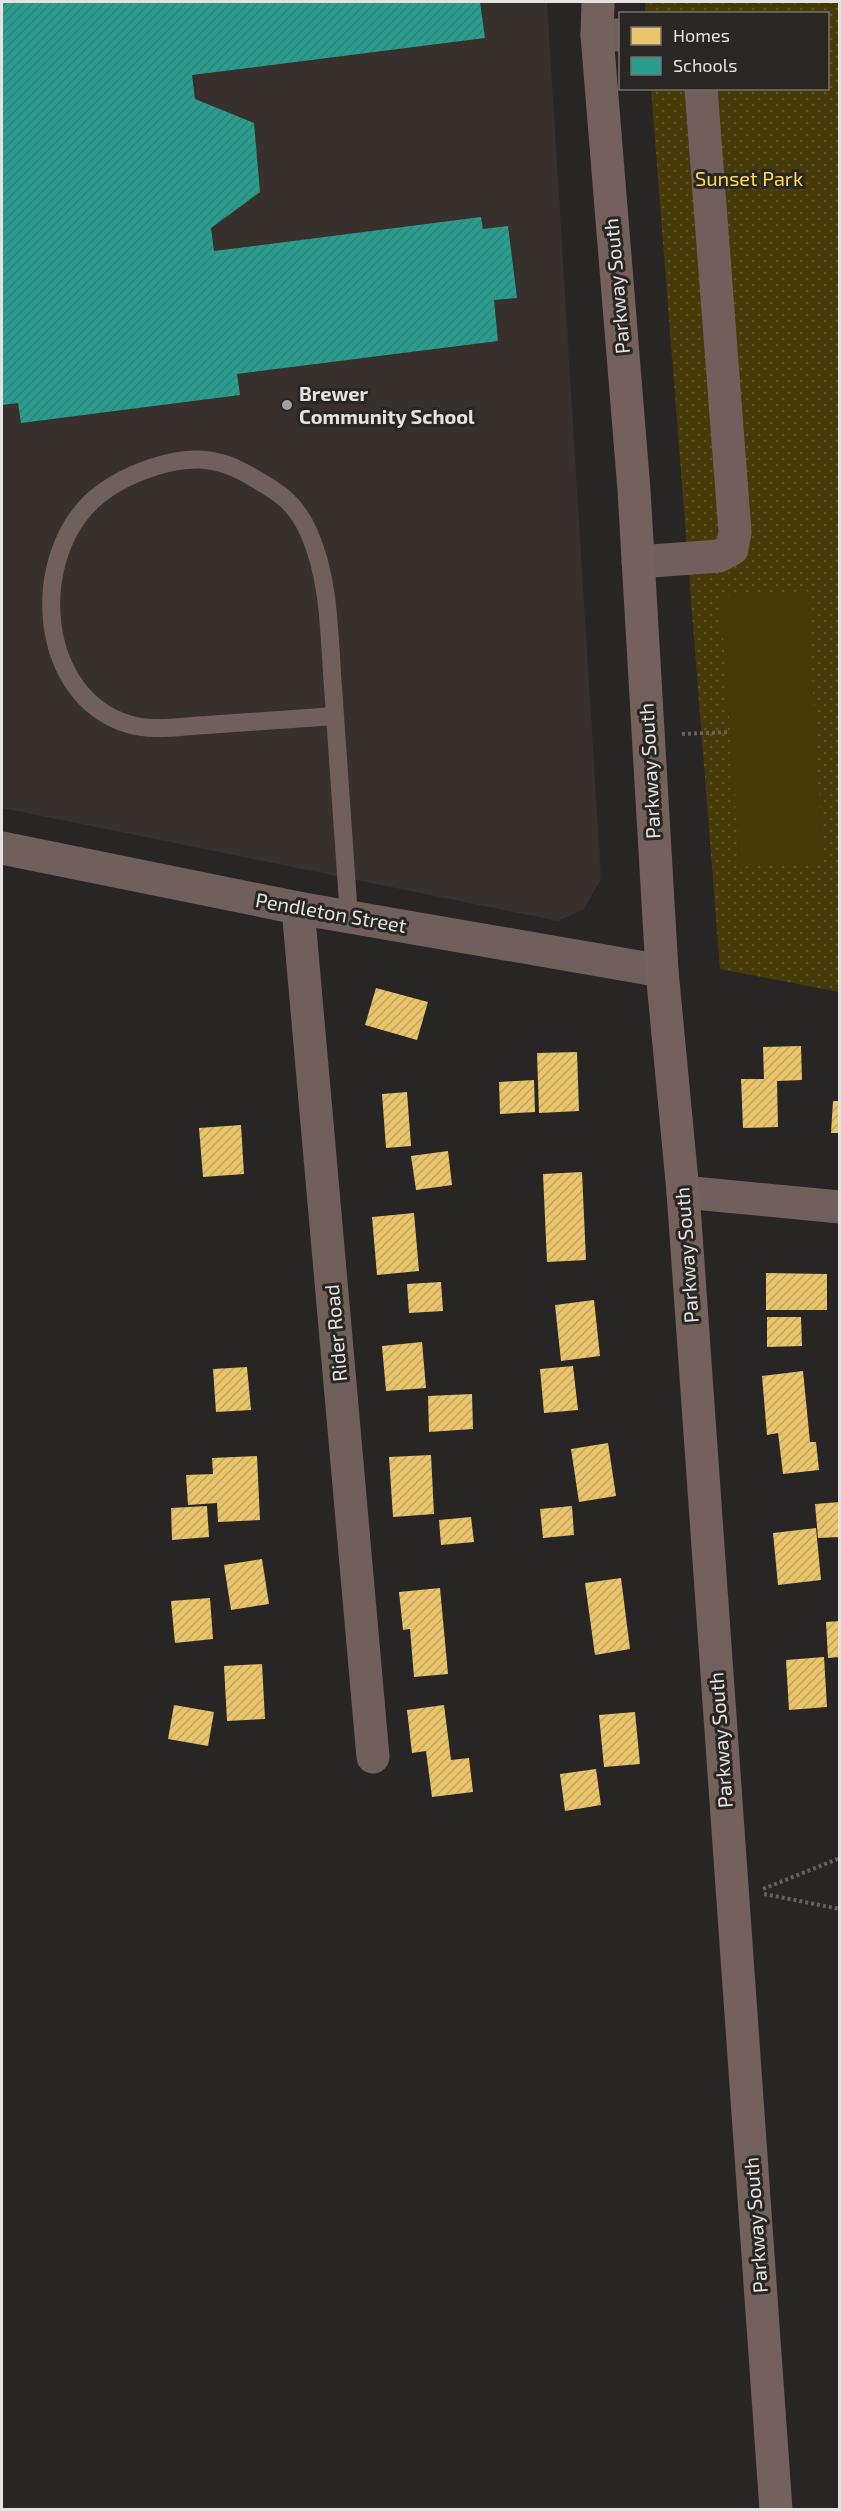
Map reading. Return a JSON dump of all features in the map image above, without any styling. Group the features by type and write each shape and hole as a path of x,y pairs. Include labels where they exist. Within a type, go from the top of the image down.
{"main road":[{"name":"Parkway South","path":"598,2 609,35 662,972 682,1192 776,2510"}],"street":[{"path":"638,562 719,556 732,549 735,532 701,90"},
{"name":"Pendleton Street","path":"2,848 298,908 662,972"},
{"name":"Rider Road","path":"298,908 373,1757"},
{"path":"682,1192 840,1207"}],"lane":[{"path":"335,716 160,728 129,724 99,711 76,685 63,661 51,624 53,570 69,531 90,503 118,483 145,470 170,462 205,458 227,462 292,502 309,531 318,556 324,588 335,716 348,917"}],"path":[{"path":"682,734 730,732"},
{"path":"840,1858 756,1892 840,1909"}],"shaded area":[{"name":"Brewer Community School","path":"2,2 547,2 601,879 584,909 558,921 2,808"}],"green space":[{"name":"Sunset Park","path":"645,2 839,2 839,992 720,969 651,90 829,90 829,12 646,12"},
{"path":"807,591 823,863 740,867 720,597"}],"building: Homes":[{"path":"376,988 428,1002 417,1040 365,1025"},
{"path":"801,1046 802,1080 777,1081 778,1127 743,1128 741,1079 764,1079 763,1047"},
{"path":"577,1052 579,1111 539,1113 537,1053"},
{"path":"534,1080 535,1112 500,1114 499,1082"},
{"path":"407,1092 411,1146 386,1148 382,1094"},
{"path":"833,1101 840,1101 840,1133 831,1133"},
{"path":"241,1125 244,1174 203,1177 199,1128"},
{"path":"448,1151 452,1185 416,1190 411,1156"},
{"path":"582,1172 586,1260 547,1262 543,1174"},
{"path":"414,1213 419,1271 377,1275 372,1217"},
{"path":"766,1273 827,1274 827,1310 766,1310"},
{"path":"441,1282 443,1311 409,1313 407,1284"},
{"path":"594,1300 600,1356 561,1361 555,1305"},
{"path":"767,1317 801,1317 802,1346 767,1347"},
{"path":"422,1342 426,1388 386,1391 382,1346"},
{"path":"573,1366 578,1410 544,1413 540,1369"},
{"path":"247,1367 251,1410 216,1412 213,1369"},
{"path":"803,1371 810,1442 816,1442 819,1470 783,1474 778,1433 767,1435 762,1376"},
{"path":"472,1394 473,1429 429,1432 428,1396"},
{"path":"608,1443 616,1496 579,1502 571,1449"},
{"path":"431,1455 434,1514 393,1517 389,1457"},
{"path":"257,1456 260,1520 218,1522 217,1503 188,1505 186,1475 213,1474 212,1458"},
{"path":"840,1502 840,1537 818,1538 815,1504"},
{"path":"207,1506 209,1537 172,1540 171,1508"},
{"path":"572,1506 574,1535 543,1538 540,1509"},
{"path":"471,1517 474,1542 441,1545 439,1520"},
{"path":"816,1528 821,1580 778,1585 773,1533"},
{"path":"262,1559 269,1604 231,1610 224,1565"},
{"path":"621,1578 630,1649 595,1655 585,1583"},
{"path":"440,1588 448,1674 414,1677 410,1629 403,1630 399,1592"},
{"path":"210,1598 213,1639 175,1643 171,1601"},
{"path":"840,1621 840,1657 828,1658 826,1622"},
{"path":"824,1657 827,1707 789,1710 786,1660"},
{"path":"262,1664 265,1719 227,1721 224,1666"},
{"path":"174,1705 214,1712 208,1746 168,1739"},
{"path":"444,1705 451,1760 469,1758 473,1792 432,1797 426,1751 412,1753 407,1710"},
{"path":"635,1712 640,1764 604,1767 599,1715"},
{"path":"596,1769 601,1805 565,1811 560,1774"}],"building: Schools":[{"path":"2,2 480,2 485,38 192,75 195,99 254,123 260,192 211,228 214,251 481,217 483,229 508,226 517,298 494,300 498,341 237,374 240,395 21,423 18,403 2,405"}],"place":[{"name":"Brewer Community School","path":"287,405"}]}
